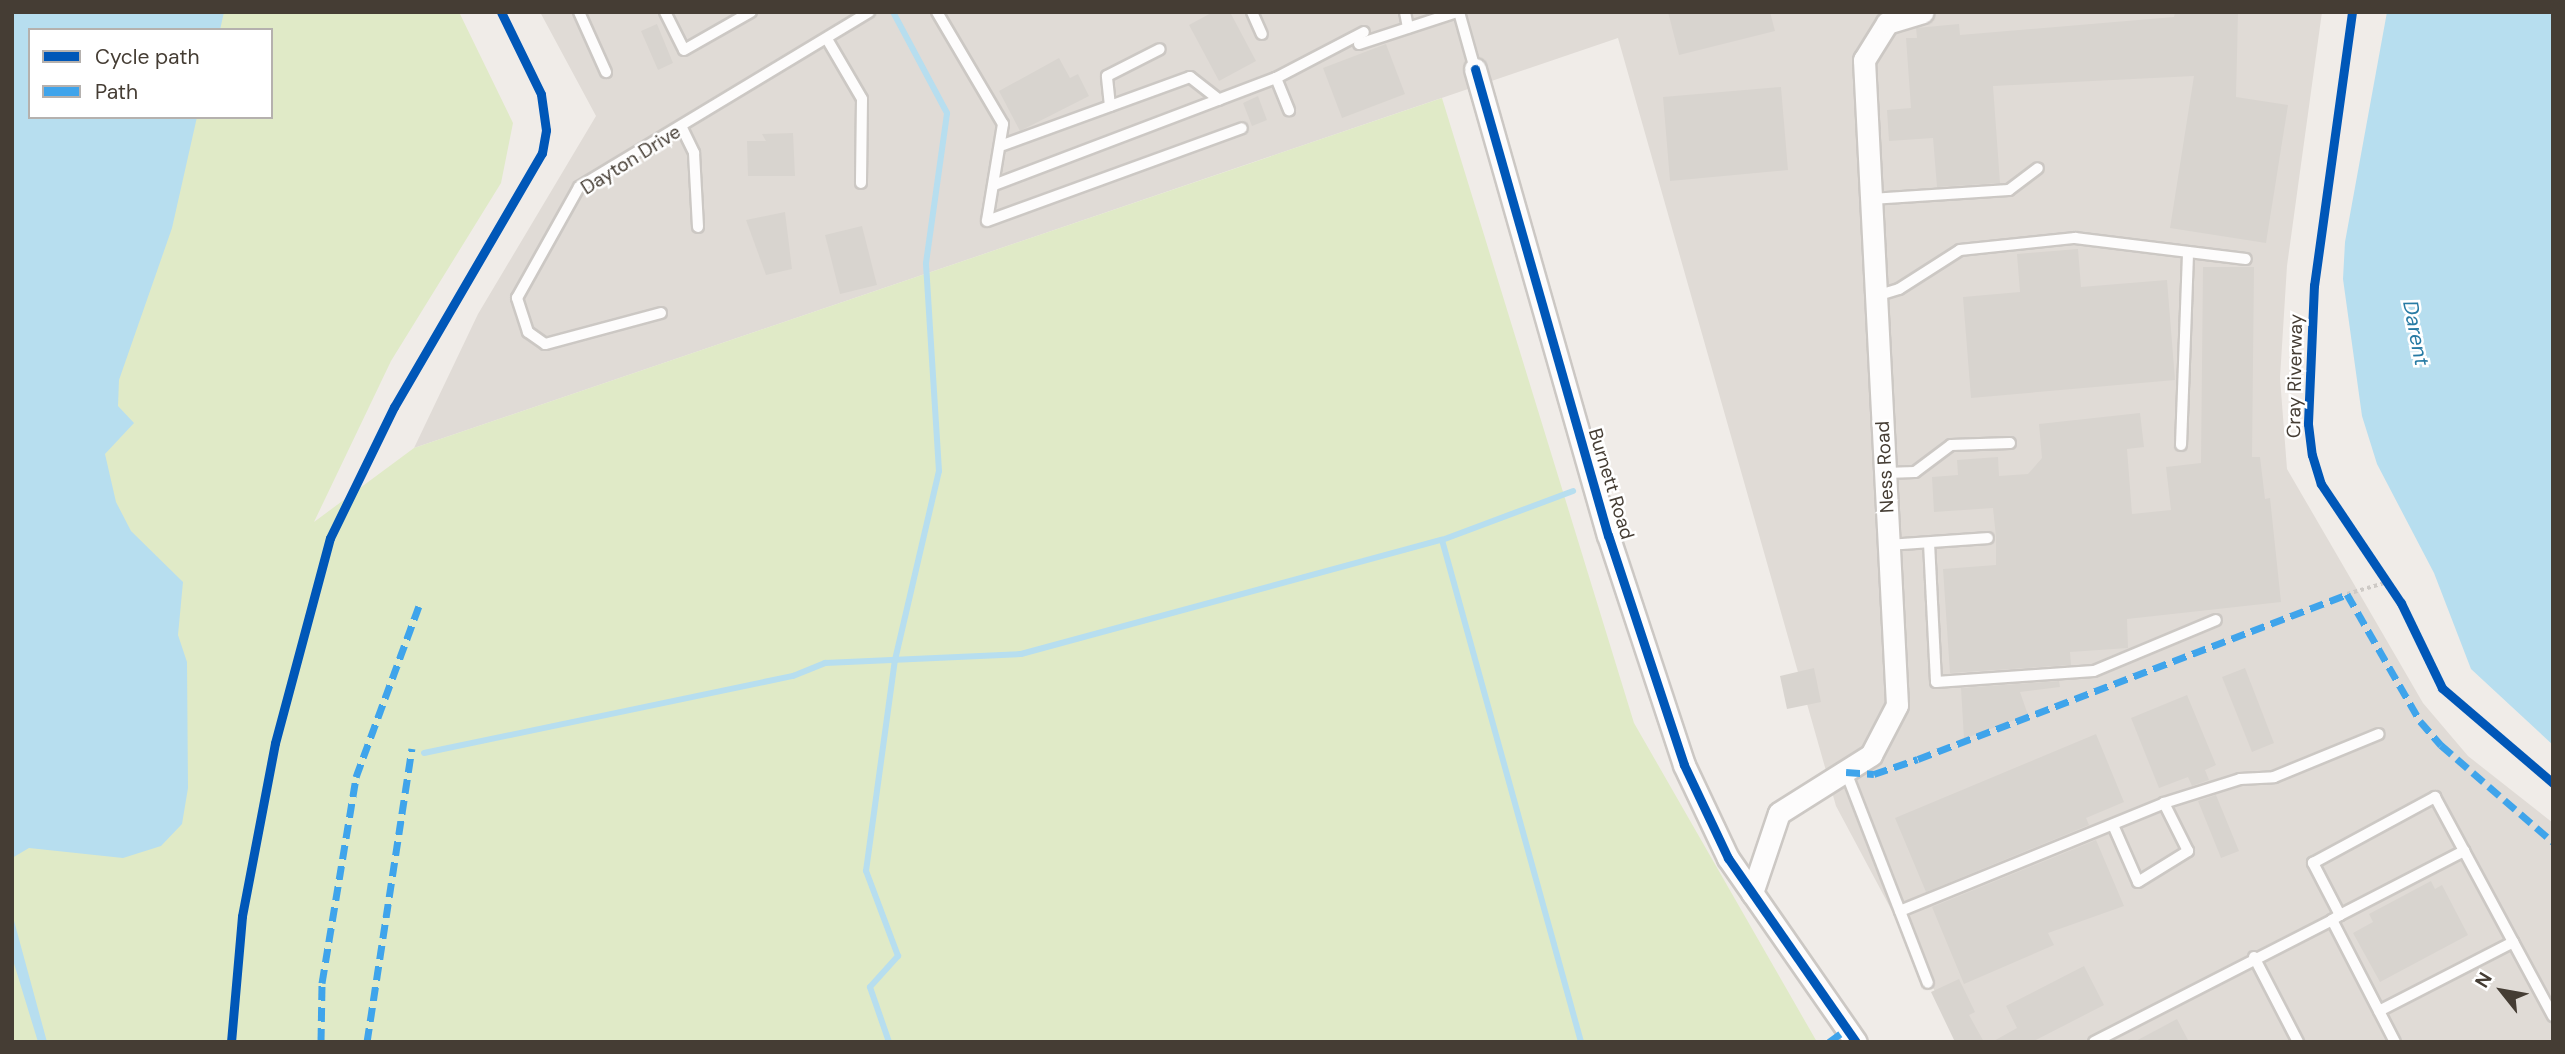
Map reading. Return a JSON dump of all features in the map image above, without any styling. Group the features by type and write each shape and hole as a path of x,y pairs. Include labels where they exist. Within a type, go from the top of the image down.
{"street":[{"name":"Ness Road","path":"1752,893 1779,813 1871,755 1897,705 1864,60 1887,23 1922,12"},
{"name":"Burnett Road","path":"1475,69 1568,400 1658,690 1686,770 1728,858 1856,1042"}],"lane":[{"path":"579,12 606,72"},
{"path":"665,12 684,50 751,12"},
{"path":"937,12 1003,124 1003,145 987,221 1242,128"},
{"path":"1252,12 1262,34"},
{"path":"1405,12 1408,28"},
{"path":"1359,44 1458,12 1475,69"},
{"name":"Dayton Drive","path":"661,313 545,344 528,332 517,298 579,187 682,128 868,13"},
{"path":"994,186 1276,78 1364,32"},
{"path":"827,39 862,99 861,183"},
{"path":"1110,106 1107,76 1160,49"},
{"path":"1003,145 1190,77 1219,100"},
{"path":"1276,78 1289,111"},
{"path":"682,128 694,153 698,228"},
{"path":"1871,200 2009,190 2038,168"},
{"path":"1875,296 1899,289 1960,250 2075,238 2246,259"},
{"path":"2181,445 2188,252"},
{"path":"1885,473 1915,472 1951,446 2010,443"},
{"path":"1889,545 1988,538"},
{"path":"1929,543 1936,682 2094,671 2216,620"},
{"path":"1900,911 2164,803 2240,779 2274,777 2379,734"},
{"path":"1846,772 1928,983"},
{"path":"2395,1042 2336,917 2314,863 2435,797 2553,1016"},
{"path":"2113,825 2138,882 2188,851 2164,803"},
{"path":"2094,1042 2254,957 2464,851"},
{"path":"2379,1011 2513,942"},
{"path":"2254,957 2298,1042"}],"path":[{"path":"2379,572 2394,593"},
{"path":"2347,594 2388,582"}],"shaded area":[{"path":"540,12 2322,12 2287,266 2280,378 2287,469 2423,703 2468,756 2553,823 2553,1042 1962,1042 1836,806 1618,38 414,448 478,314 596,116"}],"green space":[{"path":"12,12 459,12 513,123 501,183 391,361 314,522 414,448 1442,98 1634,723 1817,1042 12,1042"}],"water":[{"path":"12,12 224,12 220,28 28,28 28,119 197,119 172,228 119,380 118,406 134,423 105,454 116,502 131,531 183,582 178,635 187,662 188,788 182,824 161,846 123,858 29,848 12,858"},
{"name":"Darent","path":"2387,12 2553,12 2553,745 2471,669 2434,573 2377,464 2362,416 2343,279 2345,242"},
{"path":"12,911 47,1042 38,1042 12,957"}],"building":[{"path":"1213,12 1230,12 1256,61 1219,81 1189,25"},
{"path":"1668,12 1770,12 1775,31 1679,55"},
{"path":"2175,12 2238,12 2236,97 2288,105 2266,243 2170,228 2194,76 1993,86 2000,183 1937,187 1933,138 1889,141 1887,110 1911,108 1906,38 1917,38 1916,28 1959,24 1960,35 2174,17"},
{"path":"657,24 673,63 658,70 641,31"},
{"path":"1386,44 1405,94 1342,118 1323,68"},
{"path":"1059,58 1070,78 1078,74 1089,96 1020,131 999,91"},
{"path":"1781,87 1788,170 1670,181 1663,97"},
{"path":"1258,96 1267,120 1252,126 1243,103"},
{"path":"793,133 795,176 748,176 747,141 766,141 762,134"},
{"path":"785,212 792,269 766,275 746,220"},
{"path":"862,226 877,285 840,294 825,235"},
{"path":"2078,249 2081,287 2167,280 2175,380 1971,398 1963,297 2020,292 2017,254"},
{"path":"2203,267 2254,267 2252,457 2260,457 2265,499 2270,498 2281,602 2127,619 2128,648 2070,652 2071,665 1950,673 1943,569 1996,565 1996,537 1993,508 1934,512 1932,477 1958,475 1957,460 1998,457 1999,476 2028,474 2042,458 2039,424 2140,413 2144,447 2127,449 2132,514 2171,510 2166,467 2201,463"},
{"path":"1814,668 1821,702 1787,709 1780,676"},
{"path":"2245,668 2274,743 2252,752 2222,677"},
{"path":"2059,681 2060,687 2020,692 2028,715 1964,739 1961,688"},
{"path":"2187,695 2216,765 2205,770 2209,780 2192,786 2188,777 2159,788 2131,718"},
{"path":"2096,734 2124,802 2086,818 2089,825 1926,892 1895,818"},
{"path":"2216,795 2239,851 2221,858 2198,801"},
{"path":"2096,840 2124,906 2048,933 2054,945 1964,984 1932,907"},
{"path":"2431,881 2435,889 2442,885 2468,935 2380,982 2353,933 2373,922 2369,914"},
{"path":"2084,966 2104,1005 2032,1042 1992,1042 2017,1028 2006,1006"},
{"path":"1959,979 1975,1012 1969,1015 1984,1042 1955,1042 1931,992"},
{"path":"2177,1019 2189,1042 2134,1042"}],"waterway":[{"path":"889,1042 870,987 898,956 866,871 895,660 939,471 926,263 947,113 893,12"},
{"path":"424,753 793,676 825,663 1021,654 1442,540 1573,491"},
{"path":"1442,540 1581,1042"}],"marked path":[{"path":"1846,772 1874,774 1918,759 2347,594 2420,721 2441,745 2553,842"},
{"path":"321,1042 322,983 356,777 419,606"},
{"path":"367,1042 412,748"},
{"path":"1829,1042 1848,1028"}],"cycle path":[{"path":"231,1042 242,916 275,743 330,538 394,407 542,153 546,130 541,94 501,12"},
{"name":"Cray Riverway","path":"2352,12 2314,285 2308,424 2312,455 2321,484 2401,603 2442,688 2553,783"},
{"path":"1475,69 1608,535 1684,765 1728,858 1856,1042"}]}
